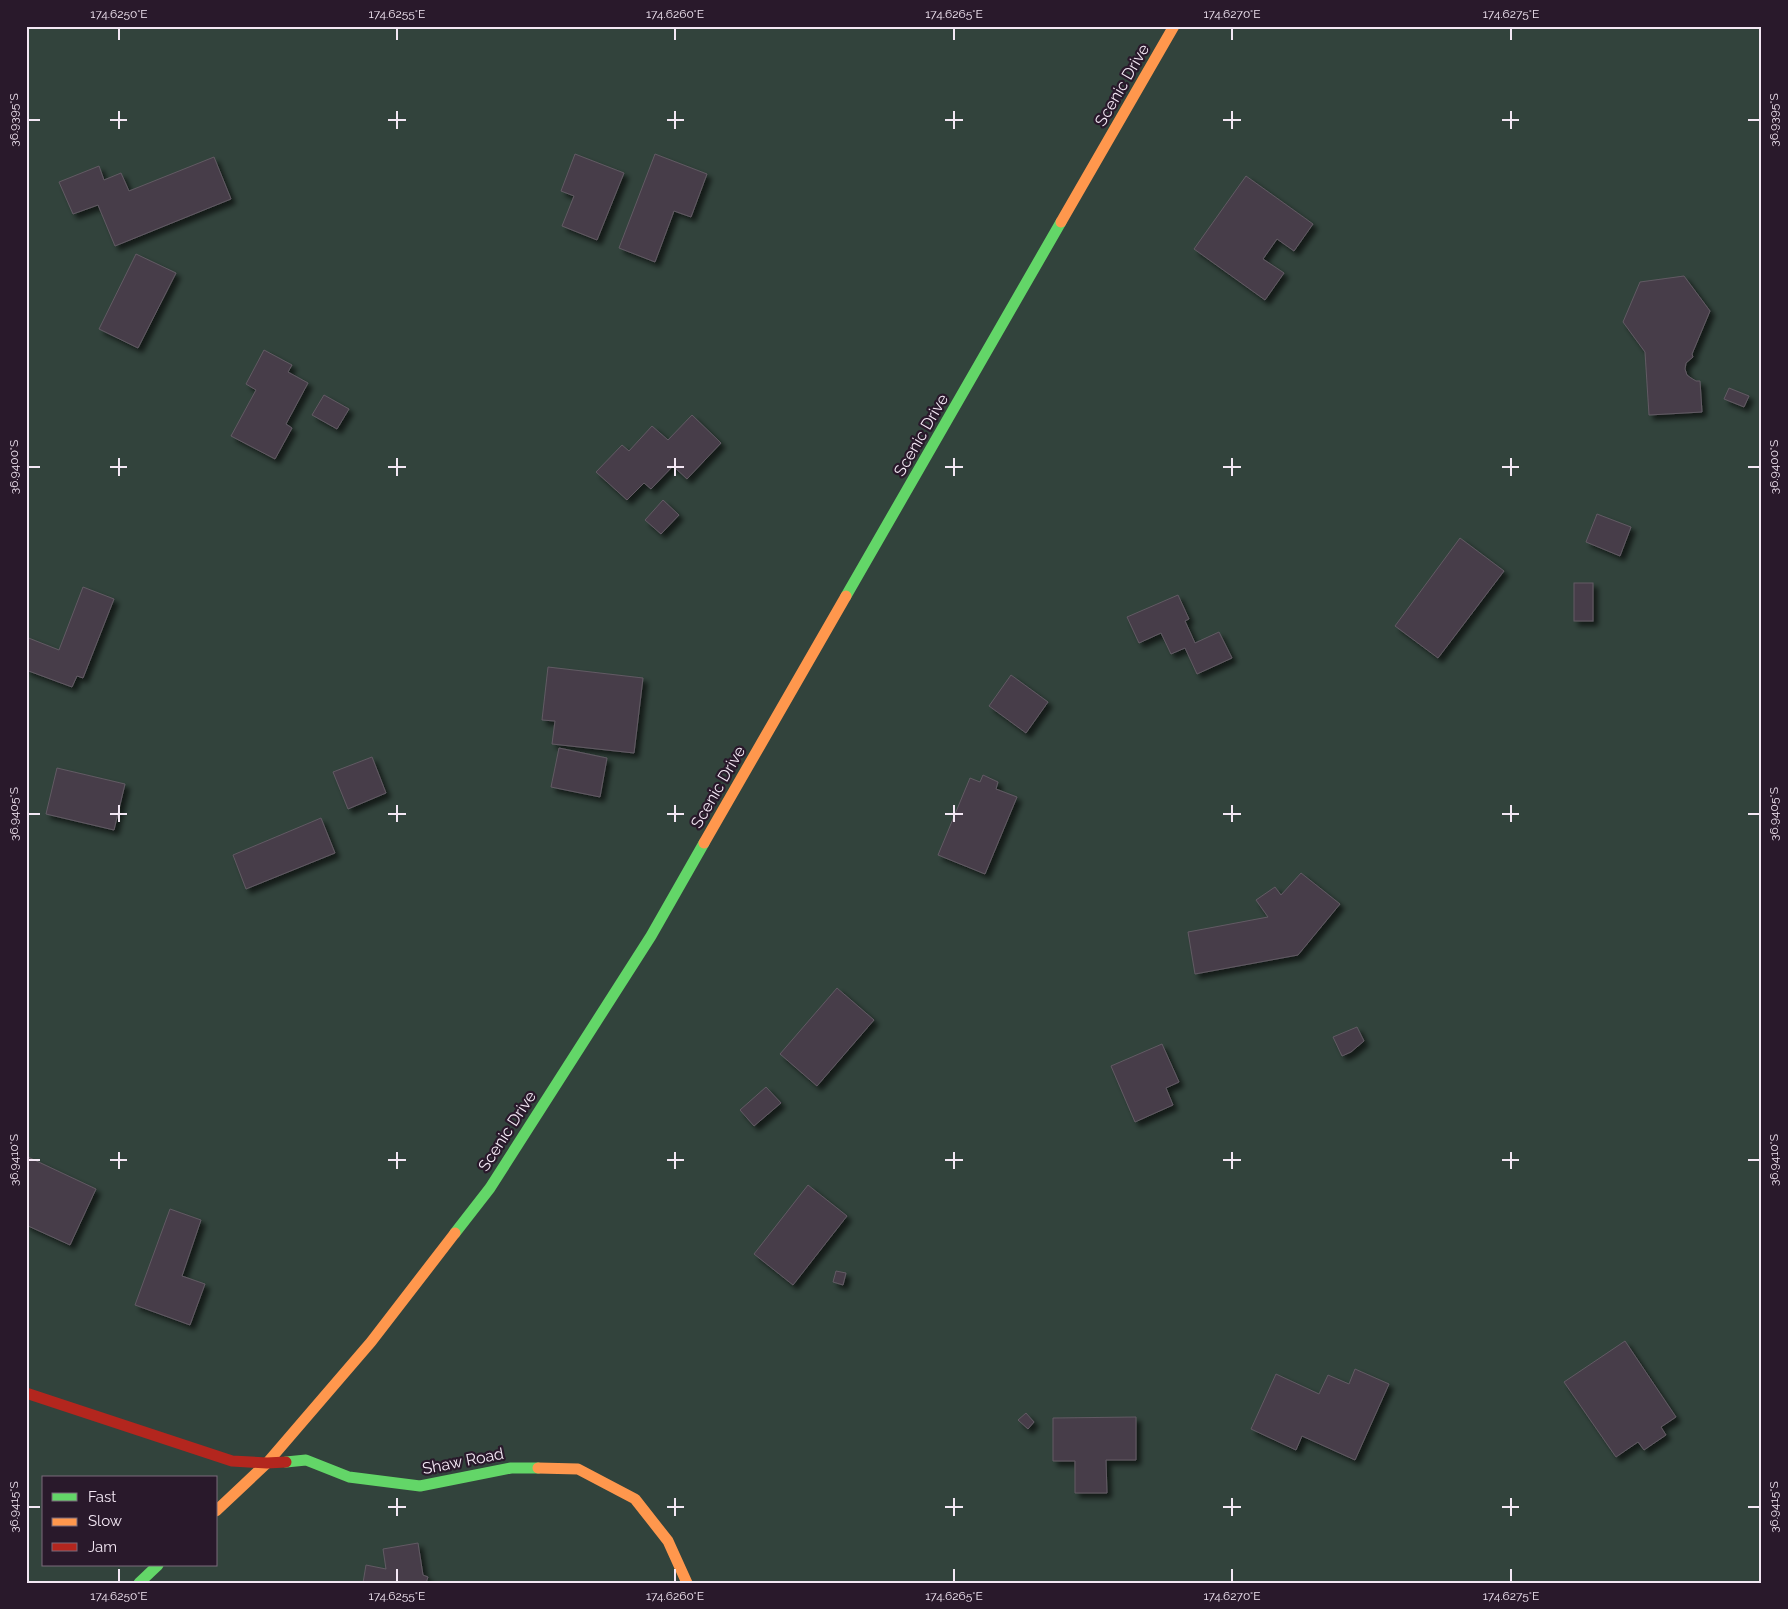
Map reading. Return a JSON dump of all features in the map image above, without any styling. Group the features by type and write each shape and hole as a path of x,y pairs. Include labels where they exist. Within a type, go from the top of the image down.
{"street":[{"name":"Scenic Drive","path":"218,1509 267,1463 371,1342 490,1188 652,936 1174,26"},
{"name":"Shaw Road","path":"26,1393 232,1461 267,1463 306,1460 349,1477 420,1486 511,1468 578,1469 635,1499 668,1541 687,1583"},
{"path":"139,1583 157,1566"}],"green space":[{"path":"26,26 1762,26 1762,1583 26,1583"}],"building":[{"path":"575,154 624,173 597,240 562,226 574,196 561,191"},
{"path":"655,154 707,174 691,217 674,211 655,262 619,248"},
{"path":"214,157 231,199 115,246 98,205 73,214 59,182 99,166 104,180 121,173 129,191"},
{"path":"1246,176 1313,224 1294,251 1277,239 1263,259 1284,273 1265,300 1194,249"},
{"path":"136,254 176,273 138,348 99,329"},
{"path":"1684,276 1710,311 1692,354 1693,357 1686,363 1685,369 1687,375 1696,381 1700,381 1702,412 1649,415 1645,352 1623,322 1640,282"},
{"path":"264,350 292,365 288,372 308,383 286,424 292,428 275,459 231,436 256,390 246,384"},
{"path":"1729,388 1749,396 1744,407 1724,399"},
{"path":"324,395 349,409 337,429 312,415"},
{"path":"692,415 721,443 687,479 673,466 651,489 644,483 627,500 596,472 622,445 629,451 652,426 668,440"},
{"path":"663,500 679,515 661,534 645,520"},
{"path":"1597,514 1631,527 1620,556 1586,542"},
{"path":"1460,538 1504,571 1438,658 1395,626"},
{"path":"1574,583 1593,583 1593,621 1574,621"},
{"path":"83,587 114,599 83,678 77,676 72,687 26,670 26,637 59,650"},
{"path":"1178,595 1189,619 1185,621 1195,643 1219,632 1232,658 1197,674 1185,648 1171,654 1161,633 1139,643 1127,617"},
{"path":"548,667 643,678 634,753 552,744 555,721 542,720"},
{"path":"1011,675 1048,702 1026,733 989,706"},
{"path":"559,748 607,758 600,797 551,787"},
{"path":"372,757 386,793 348,809 333,772"},
{"path":"57,768 125,784 114,830 46,814"},
{"path":"983,775 998,782 996,789 1017,797 985,874 938,855 970,778 980,782"},
{"path":"321,818 335,853 246,889 233,855"},
{"path":"1301,873 1340,904 1298,955 1195,974 1188,932 1268,917 1256,900 1275,887 1281,895"},
{"path":"837,988 874,1020 817,1086 780,1054"},
{"path":"1357,1027 1364,1041 1351,1052 1342,1056 1333,1037"},
{"path":"1162,1044 1179,1082 1166,1088 1173,1105 1135,1122 1111,1066"},
{"path":"766,1087 781,1103 754,1126 740,1110"},
{"path":"28,1157 96,1189 70,1245 26,1225 28,1212 26,1211 26,1160"},
{"path":"808,1185 847,1216 793,1285 754,1254"},
{"path":"170,1209 201,1220 182,1276 205,1284 190,1325 135,1305"},
{"path":"836,1271 846,1273 843,1285 833,1282"},
{"path":"1625,1341 1676,1417 1661,1427 1666,1435 1644,1450 1638,1442 1616,1457 1564,1382"},
{"path":"1355,1369 1389,1384 1355,1460 1302,1436 1296,1450 1251,1429 1276,1374 1319,1394 1328,1375 1349,1384"},
{"path":"1026,1413 1034,1422 1028,1429 1018,1420"},
{"path":"1136,1417 1136,1460 1106,1460 1107,1493 1075,1493 1075,1461 1053,1461 1053,1418"},
{"path":"418,1543 423,1575 428,1577 426,1583 363,1583 366,1565 386,1569 383,1549"}],"traffic: fast":[{"path":"846,596 1061,222"},
{"path":"455,1233 490,1188 651,936 704,843"},
{"path":"286,1462 306,1460 349,1477 420,1486 511,1468 538,1468"},
{"path":"139,1583 157,1566"}],"traffic: slow":[{"path":"1061,222 1174,26"},
{"path":"704,843 846,596"},
{"path":"218,1509 267,1463 371,1342 455,1233"},
{"path":"538,1468 578,1469 635,1499 668,1541 687,1583"}],"traffic: jam":[{"path":"26,1393 232,1461 286,1462"}]}
